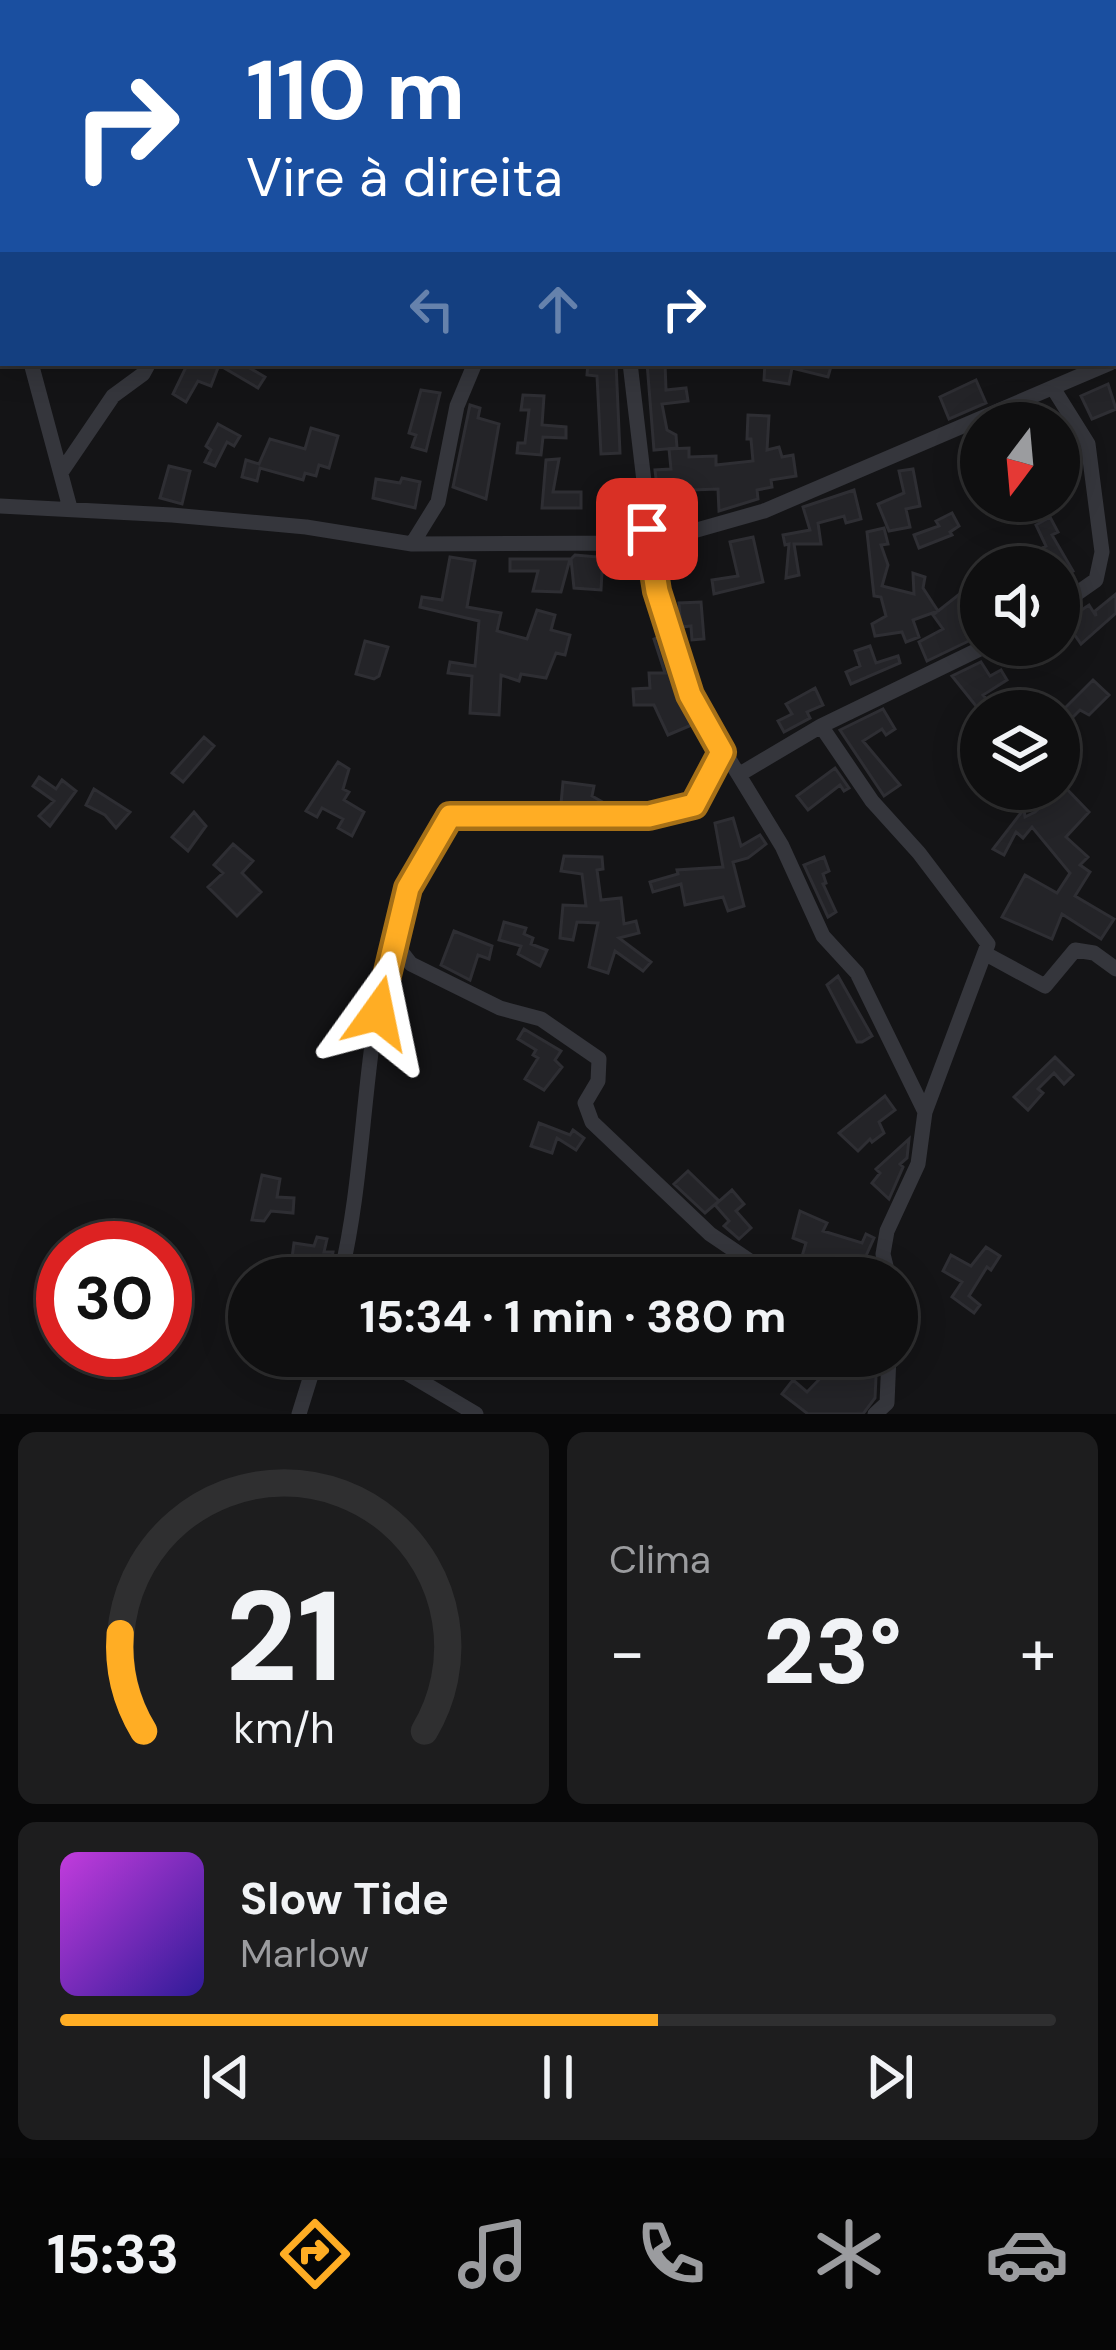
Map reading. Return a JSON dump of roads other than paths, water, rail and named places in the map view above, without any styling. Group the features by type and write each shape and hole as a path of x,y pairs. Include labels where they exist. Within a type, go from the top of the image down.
{"street":[{"path":"32,366 70,508"},
{"path":"62,471 113,396 147,366"},
{"path":"412,544 438,502 457,406 474,366"},
{"path":"630,366 657,591 690,695 782,846 823,936 857,973 925,1112"},
{"path":"0,506 306,527 412,544 651,543 764,511 1104,366"},
{"path":"1053,388 1088,444 1102,552 1096,580 1080,591"},
{"path":"740,775 821,726 960,659"},
{"path":"821,726 872,801 983,935 986,954 956,1020 925,1112 918,1164 884,1241 886,1257"},
{"path":"344,1257 357,1183 360,1124 368,1106 378,1013 393,941 408,888 450,816 679,812 694,805 722,752"},
{"path":"393,941 411,964 500,1008 541,1019 598,1059 598,1081 585,1103 592,1122 710,1234 744,1257"},
{"path":"986,954 1045,986 1075,950 1094,952 1116,969"},
{"path":"299,1414 310,1377"},
{"path":"413,1377 476,1414"},
{"path":"875,1414 886,1403 888,1377"}]}
